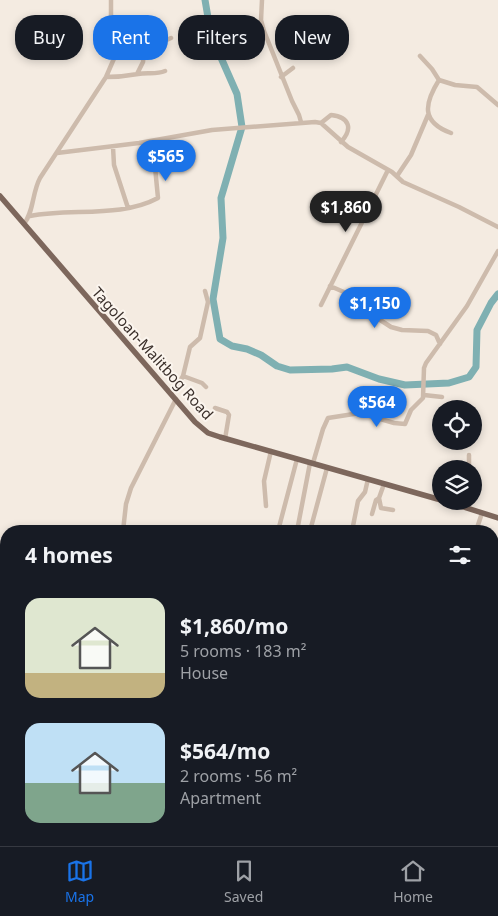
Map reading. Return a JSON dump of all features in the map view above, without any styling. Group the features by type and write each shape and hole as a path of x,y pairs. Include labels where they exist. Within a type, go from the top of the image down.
{"main road":[{"name":"Tagoloan-Malitbog Road","path":"0,196 201,428 214,436 432,498"},
{"name":"Tagoloan-Malitbog Road","path":"475,510 498,518"}],"street":[{"path":"24,224 30,216 36,187 106,77 119,47 118,36 111,24 111,0"},
{"path":"262,0 261,20 281,77 301,122"},
{"path":"137,74 143,62 144,50 171,38"},
{"path":"420,56 439,80 455,85 478,87 498,105"},
{"path":"281,77 293,68"},
{"path":"106,77 128,77 137,74 155,74 165,71"},
{"path":"397,176 414,149 428,115 429,101 439,80"},
{"path":"321,123 331,115 344,120 348,125 349,132 341,142"},
{"path":"428,115 434,125 451,132"},
{"path":"57,153 113,147 238,127 301,122 321,123 341,142 388,170 401,181 423,193 459,207 498,228"},
{"path":"113,147 114,165 128,208"},
{"path":"30,216 63,211 140,206 158,198 155,167"},
{"path":"321,305 388,170"},
{"path":"0,207 6,202"},
{"path":"298,525 311,463 328,418 360,413 394,423 405,424 411,410 422,400 424,395 424,368 467,306 498,251"},
{"path":"330,286 360,299 386,325 402,330 428,331 436,335 440,344"},
{"path":"171,392 183,376 190,347 199,340 208,302 205,291"},
{"path":"183,376 202,383 206,387"},
{"path":"424,395 442,397"},
{"path":"124,525 126,504 131,488 176,399"},
{"path":"215,408 227,412 229,415 225,439"},
{"path":"266,506 264,481 271,452"},
{"path":"469,455 469,460"},
{"path":"280,525 297,459"},
{"path":"312,525 327,468"},
{"path":"353,525 358,501 365,492 368,479"},
{"path":"372,514 384,484"},
{"path":"379,498 381,508 393,510"},
{"path":"478,525 482,513"}],"waterway":[{"path":"205,0 211,35 237,94 242,127 221,198 223,238 213,299 220,339 232,346 247,349 261,355 277,366 290,370 347,367 379,379 405,385 449,383 469,377 476,367 477,330 491,303 498,294"}]}
